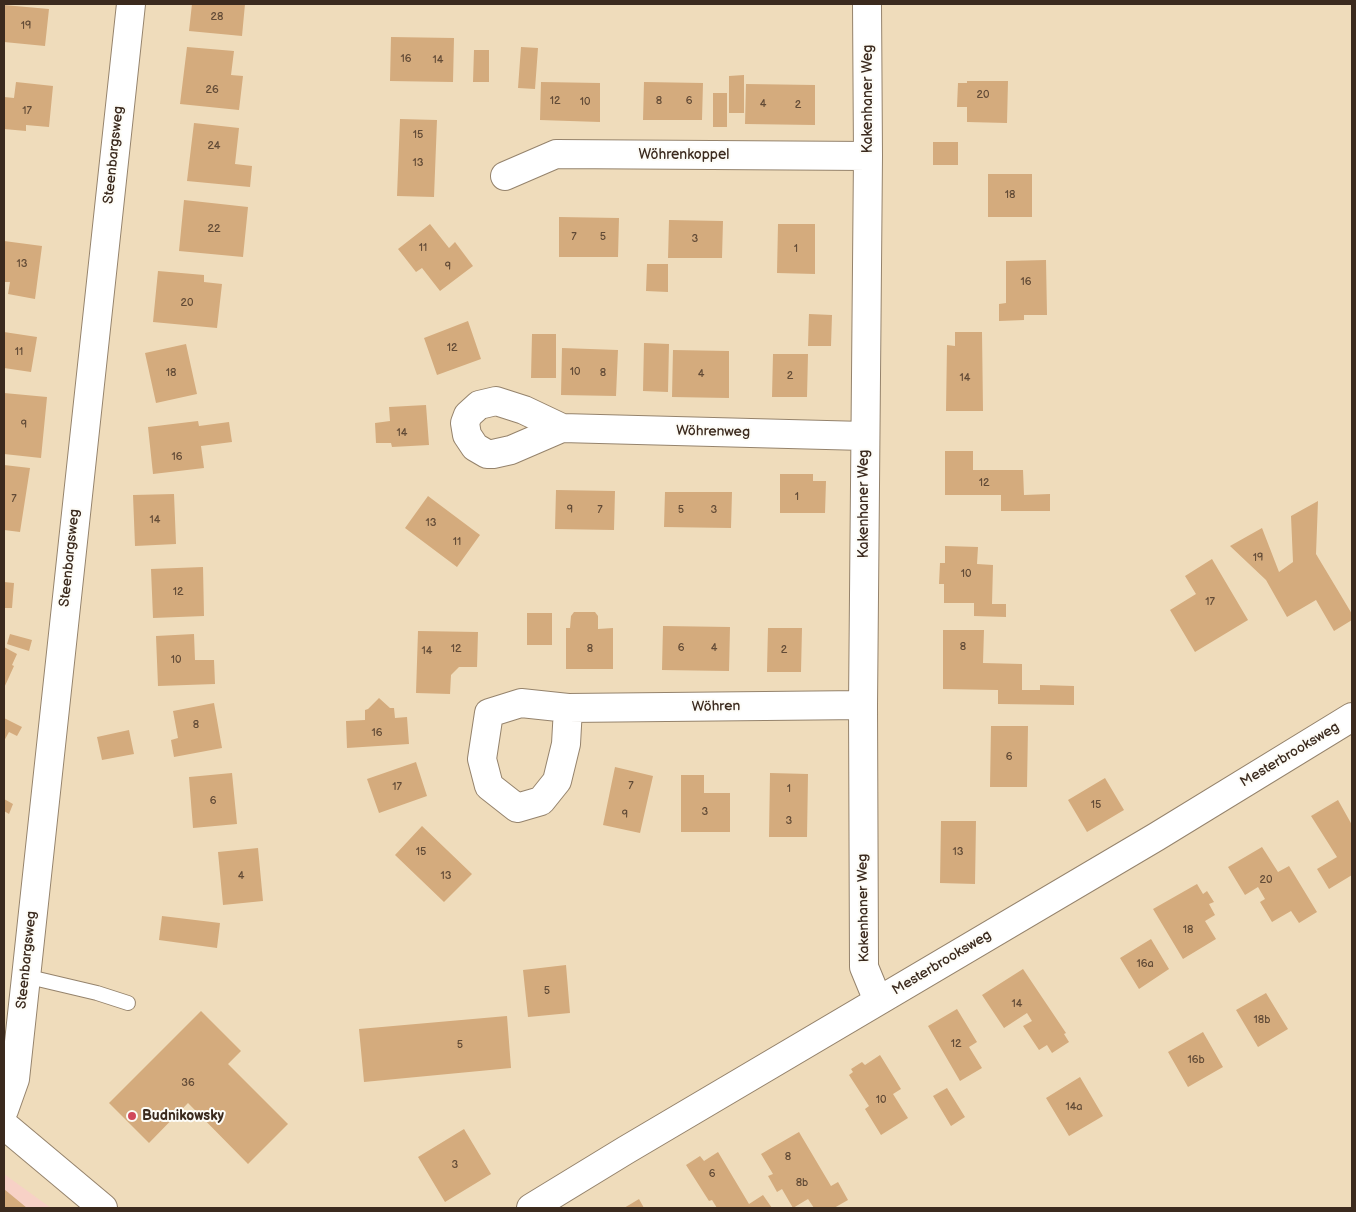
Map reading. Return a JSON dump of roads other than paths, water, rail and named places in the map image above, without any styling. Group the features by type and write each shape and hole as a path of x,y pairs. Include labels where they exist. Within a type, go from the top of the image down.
{"street":[{"name":"Steenbargsweg","path":"4,1110 15,1079 24,976 131,4"},
{"name":"Kakenhaner Weg","path":"867,4 868,156 863,705 864,967 878,1001"},
{"name":"Wöhrenkoppel","path":"505,176 556,154 868,156"},
{"name":"Wöhrenweg","path":"562,428 864,436"},
{"name":"Wöhren","path":"568,708 863,705"},
{"name":"Mesterbrooksweg","path":"531,1208 1156,837 1352,717"},
{"path":"4,1125 99,1207"}],"lane":[{"path":"24,976 97,992 128,1003"}],"place":[{"name":"Budnikowsky","path":"132,1116"}]}
